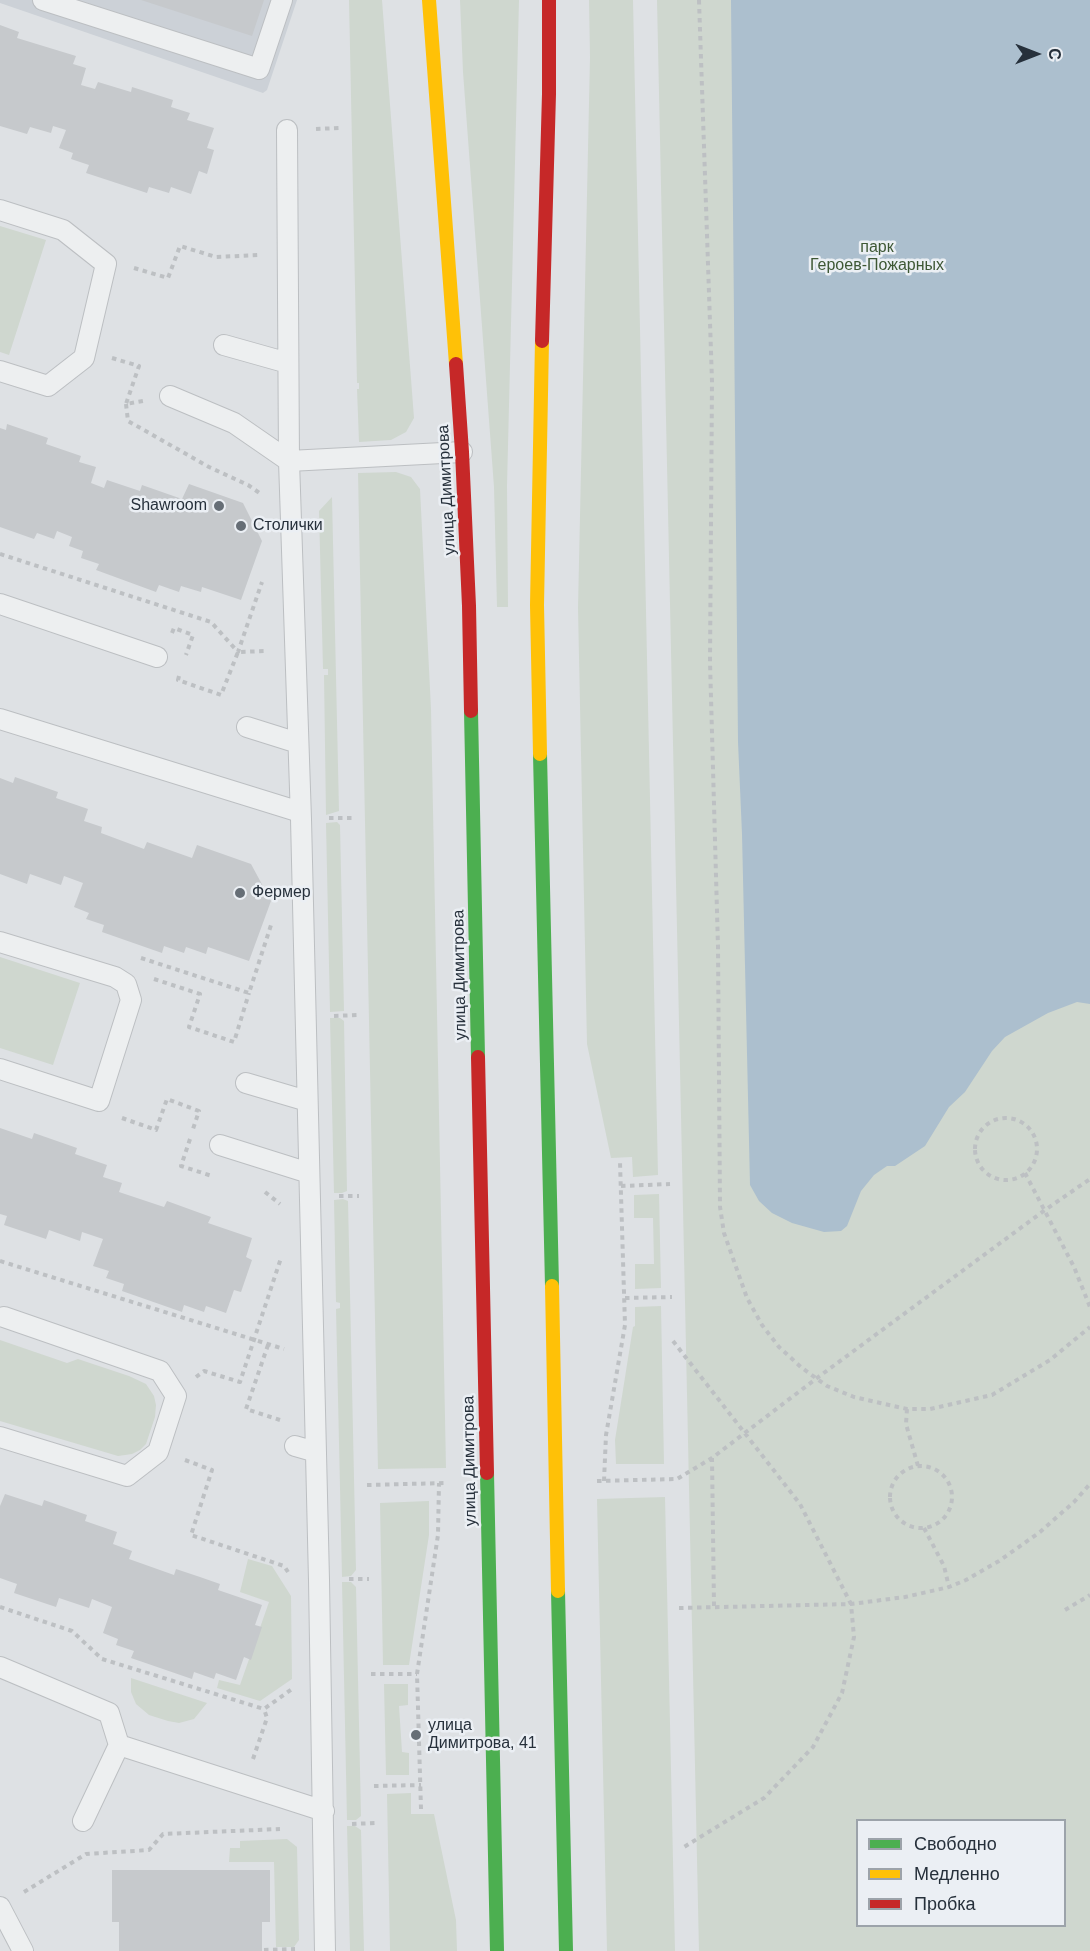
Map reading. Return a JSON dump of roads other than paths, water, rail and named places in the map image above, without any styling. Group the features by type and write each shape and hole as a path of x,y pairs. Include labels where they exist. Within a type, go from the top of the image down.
{"street":[{"name":"улица Димитрова","path":"429,0 462,452 470,629 497,1951"},
{"path":"549,0 549,94 538,476 537,605 566,1951"}],"lane":[{"path":"47,1 259,69 282,0"},
{"path":"287,130 289,461 316,1452 325,1951"},
{"path":"0,210 63,230 106,264 84,358 48,386 0,371"},
{"path":"224,345 288,363"},
{"path":"170,396 234,423 289,461 462,452"},
{"path":"0,604 158,657"},
{"path":"0,719 300,812"},
{"path":"247,727 298,743"},
{"path":"0,942 115,977 126,984 131,1000 99,1101 0,1069"},
{"path":"246,1083 307,1101"},
{"path":"220,1146 309,1173"},
{"path":"0,1437 128,1476 158,1452 176,1396 160,1371 4,1317"},
{"path":"295,1446 316,1452"},
{"path":"0,1668 109,1713 119,1745 83,1821"},
{"path":"119,1745 324,1811"},
{"path":"0,1907 23,1951"}],"water":[{"path":"731,0 1090,0 1090,1004 1077,1002 1048,1013 1005,1037 992,1051 965,1092 949,1107 925,1146 895,1166 887,1166 874,1175 861,1191 847,1226 841,1231 824,1232 792,1223 772,1213 759,1201 750,1185 738,742"}],"place":[{"name":"Shawroom","path":"219,506"},
{"name":"Столички","path":"241,526"},
{"name":"Фермер","path":"240,893"},
{"name":"улица Димитрова, 41","path":"416,1735"}],"park label":[{"name":"парк Героев-Пожарных","path":"877,257"}]}
